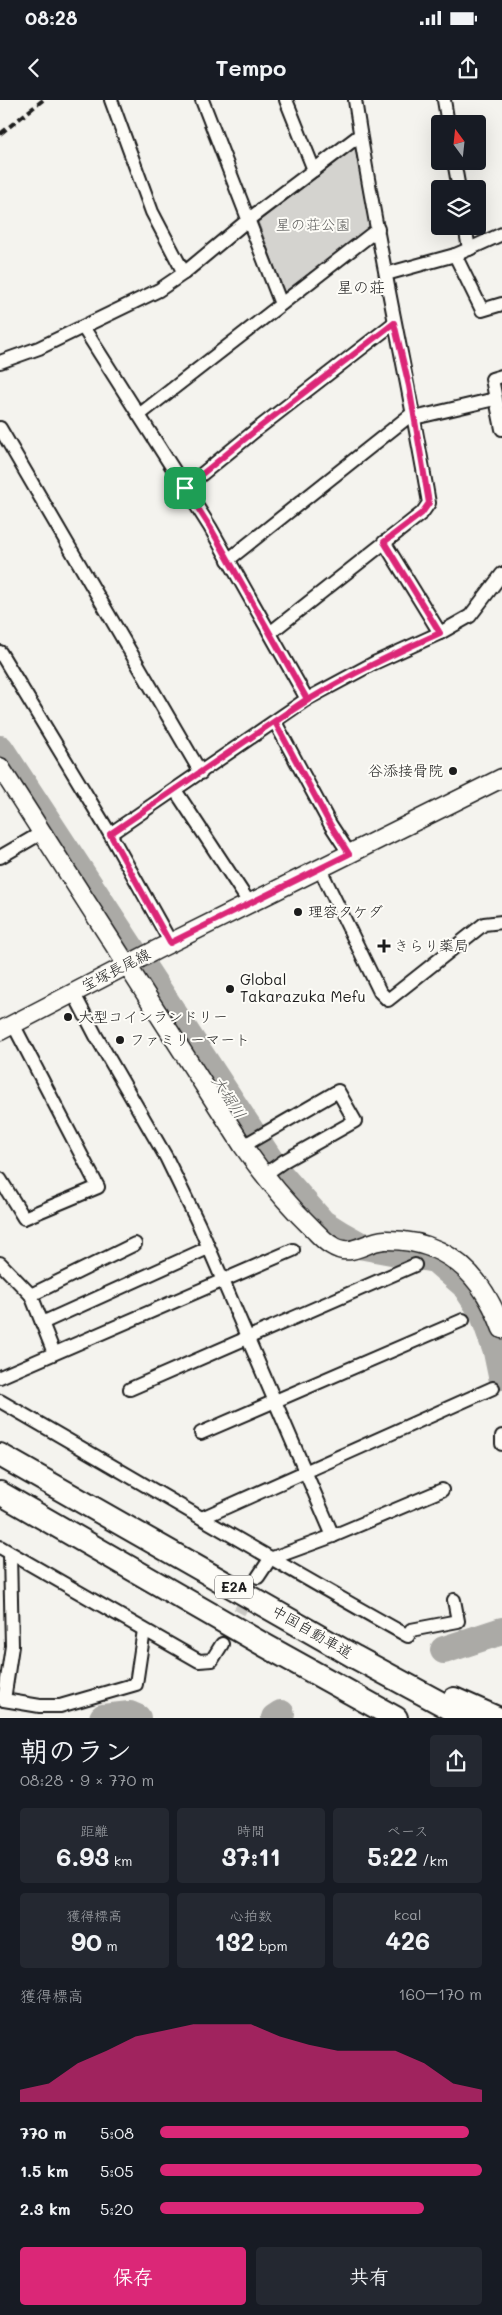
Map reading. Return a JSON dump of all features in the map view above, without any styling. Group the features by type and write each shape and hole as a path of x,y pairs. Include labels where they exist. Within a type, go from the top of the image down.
{"highway":[{"name":"中国自動車道","path":"0,1455 355,1657 468,1718"},
{"name":"E2A","path":"0,1493 266,1646 396,1718"},
{"path":"266,1646 379,1718"},
{"path":"355,1657 497,1718"}],"street":[{"path":"111,100 152,212 184,274"},
{"path":"202,100 281,304"},
{"path":"286,100 314,170"},
{"path":"270,633 422,513 429,503 414,415 394,323 355,100"},
{"path":"444,100 446,115"},
{"path":"0,362 38,348 159,290 184,274 249,219 360,135"},
{"path":"139,415 378,229"},
{"path":"386,274 455,255 502,234"},
{"path":"467,235 469,249"},
{"path":"455,255 482,310 502,304"},
{"path":"185,488 256,430 394,323"},
{"path":"83,327 185,488 307,699"},
{"path":"502,376 492,378 502,429"},
{"path":"228,560 414,415 495,399"},
{"path":"0,428 201,773"},
{"path":"384,542 440,633"},
{"path":"110,834 307,699 374,663 440,633 470,616 502,574"},
{"path":"0,652 110,834 170,943"},
{"path":"275,722 330,824 349,854"},
{"path":"0,767 134,962 250,1141 306,1222 331,1246 349,1251 383,1240 428,1246 453,1257 478,1284 495,1310 502,1329"},
{"name":"宝塚長尾線","path":"6,1028 170,943 502,778"},
{"path":"175,790 250,904"},
{"path":"0,857 43,832"},
{"path":"320,869 380,992 388,1000 484,924 502,922"},
{"path":"74,992 96,1036 166,1157 208,1248 300,1458 304,1473 333,1536"},
{"path":"0,1179 24,1218 98,1187 6,1028"},
{"path":"250,1141 338,1091 355,1121 271,1170"},
{"path":"31,1295 135,1244"},
{"path":"42,1323 208,1248"},
{"path":"0,1377 293,1250"},
{"path":"130,1389 415,1264"},
{"path":"3,1270 31,1295 54,1353"},
{"path":"201,1433 463,1320"},
{"path":"204,1517 493,1388"},
{"path":"0,1400 204,1517 270,1559 408,1636 411,1630 458,1621 454,1600"},
{"path":"502,1436 502,1444"},
{"path":"258,1577 270,1559 333,1536 442,1490"},
{"path":"5,1551 12,1646 2,1699 40,1706 60,1706 136,1684 144,1630"},
{"path":"5,1551 199,1661 212,1660 222,1644"}],"green space":[{"name":"星の荘公園","path":"355,148 370,228 284,292 258,222"}],"waterway":[{"name":"大堀川","path":"0,749 278,1173 322,1223 341,1235 359,1245 435,1259 465,1285 483,1312 497,1352 502,1376"},
{"name":"大堀川","path":"444,1650 502,1631"},
{"name":"大堀川","path":"275,1718 281,1714"},
{"name":"大堀川","path":"103,1718 130,1715 137,1718"}],"tunnel":[{"path":"222,1644 258,1577"}],"railway":[{"path":"0,134 43,100"}],"place":[{"name":"谷添接骨院","path":"453,771"},
{"name":"理容タケダ","path":"298,912"},
{"name":"きらり薬局","path":"384,946"},
{"name":"Global Takarazuka Mefu","path":"230,989"},
{"name":"大型コインランドリー","path":"68,1017"},
{"name":"ファミリーマート","path":"120,1040"}],"district":[{"name":"星の荘","path":"361,287"}],"route":[{"path":"185,488 210,527 270,633 282,658 307,699 231,753 110,834 170,943 349,854 330,824 275,722 307,699 338,681 440,633 384,542 422,513 429,503 409,386 394,323 256,430 185,488"}]}
